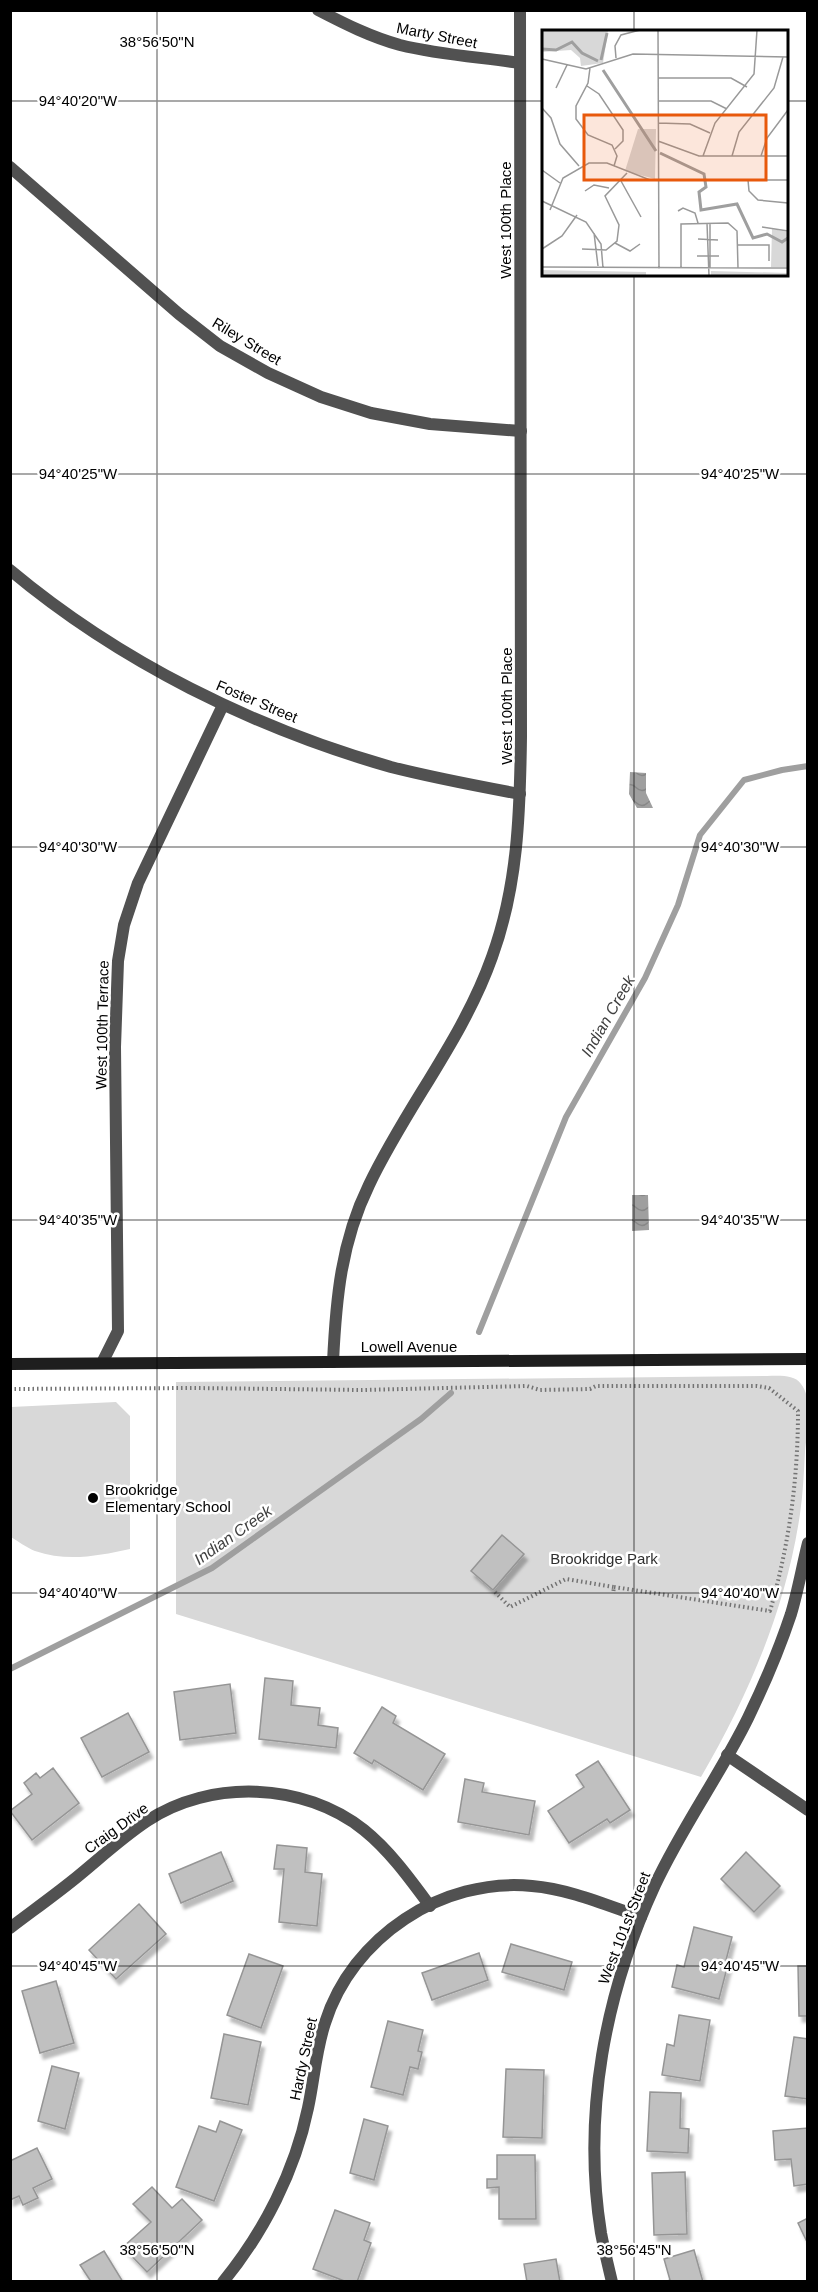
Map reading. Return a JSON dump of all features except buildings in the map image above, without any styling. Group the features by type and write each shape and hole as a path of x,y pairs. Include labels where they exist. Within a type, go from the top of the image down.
{"street":[{"name":"Marty Street","path":"318,10 355,29 399,45 457,56 520,63"},
{"name":"West 100th Place","path":"333,1362 339,1277 348,1238 368,1186 387,1148 469,1012 492,958 508,906 518,844 521,431 520,10"},
{"name":"Riley Street","path":"10,167 179,314 220,346 268,373 321,397 371,413 430,424 521,431"},
{"name":"Foster Street","path":"10,570 106,639 223,705 295,734 390,766 439,779 520,794"},
{"name":"West 100th Terrace","path":"102,1363 118,1330 115,1047 119,952 124,924 138,883 223,705"},
{"name":"Lowell Avenue","path":"10,1364 807,1359"},
{"name":"West 101st Street","path":"612,2282 598,2210 595,2174 595,2118 601,2054 612,2001 641,1917 656,1883 727,1755 766,1678 792,1612 807,1544"},
{"path":"727,1755 807,1810"},
{"name":"Craig Drive","path":"10,1928 148,1820 190,1800 234,1792 292,1796 346,1818 378,1842 430,1906"},
{"name":"Hardy Street","path":"222,2282 249,2247 265,2221 293,2162 308,2110 320,2040 337,1994 347,1977 379,1938 401,1920 454,1894 476,1888 514,1884 567,1892 641,1917"}],"path":[{"path":"10,1389 362,1390 527,1386 540,1390 590,1389 596,1386 757,1386 769,1388 798,1411 797,1467 792,1513 783,1566 770,1611 566,1579 510,1607 495,1592"},
{"path":"614,1587 614,1594"}],"green space":[{"name":"Brookridge Park","path":"786,1376 801,1384 805,1390 808,1407 803,1490 794,1549 775,1617 750,1683 701,1777 176,1614 176,1382"},
{"path":"116,1402 130,1416 130,1549 94,1556 59,1556 35,1551 11,1537 11,1407"}],"water":[{"path":"630,772 646,773 646,793 653,808 637,808 629,794"},
{"path":"632,1195 648,1195 649,1230 632,1231"}],"waterway":[{"name":"Indian Creek","path":"479,1332 566,1117 645,978 678,905 700,835 744,780 808,766"},
{"name":"Indian Creek","path":"10,1669 212,1568 421,1419 451,1393"}],"place":[{"name":"Brookridge Elementary School","path":"93,1498"}]}
